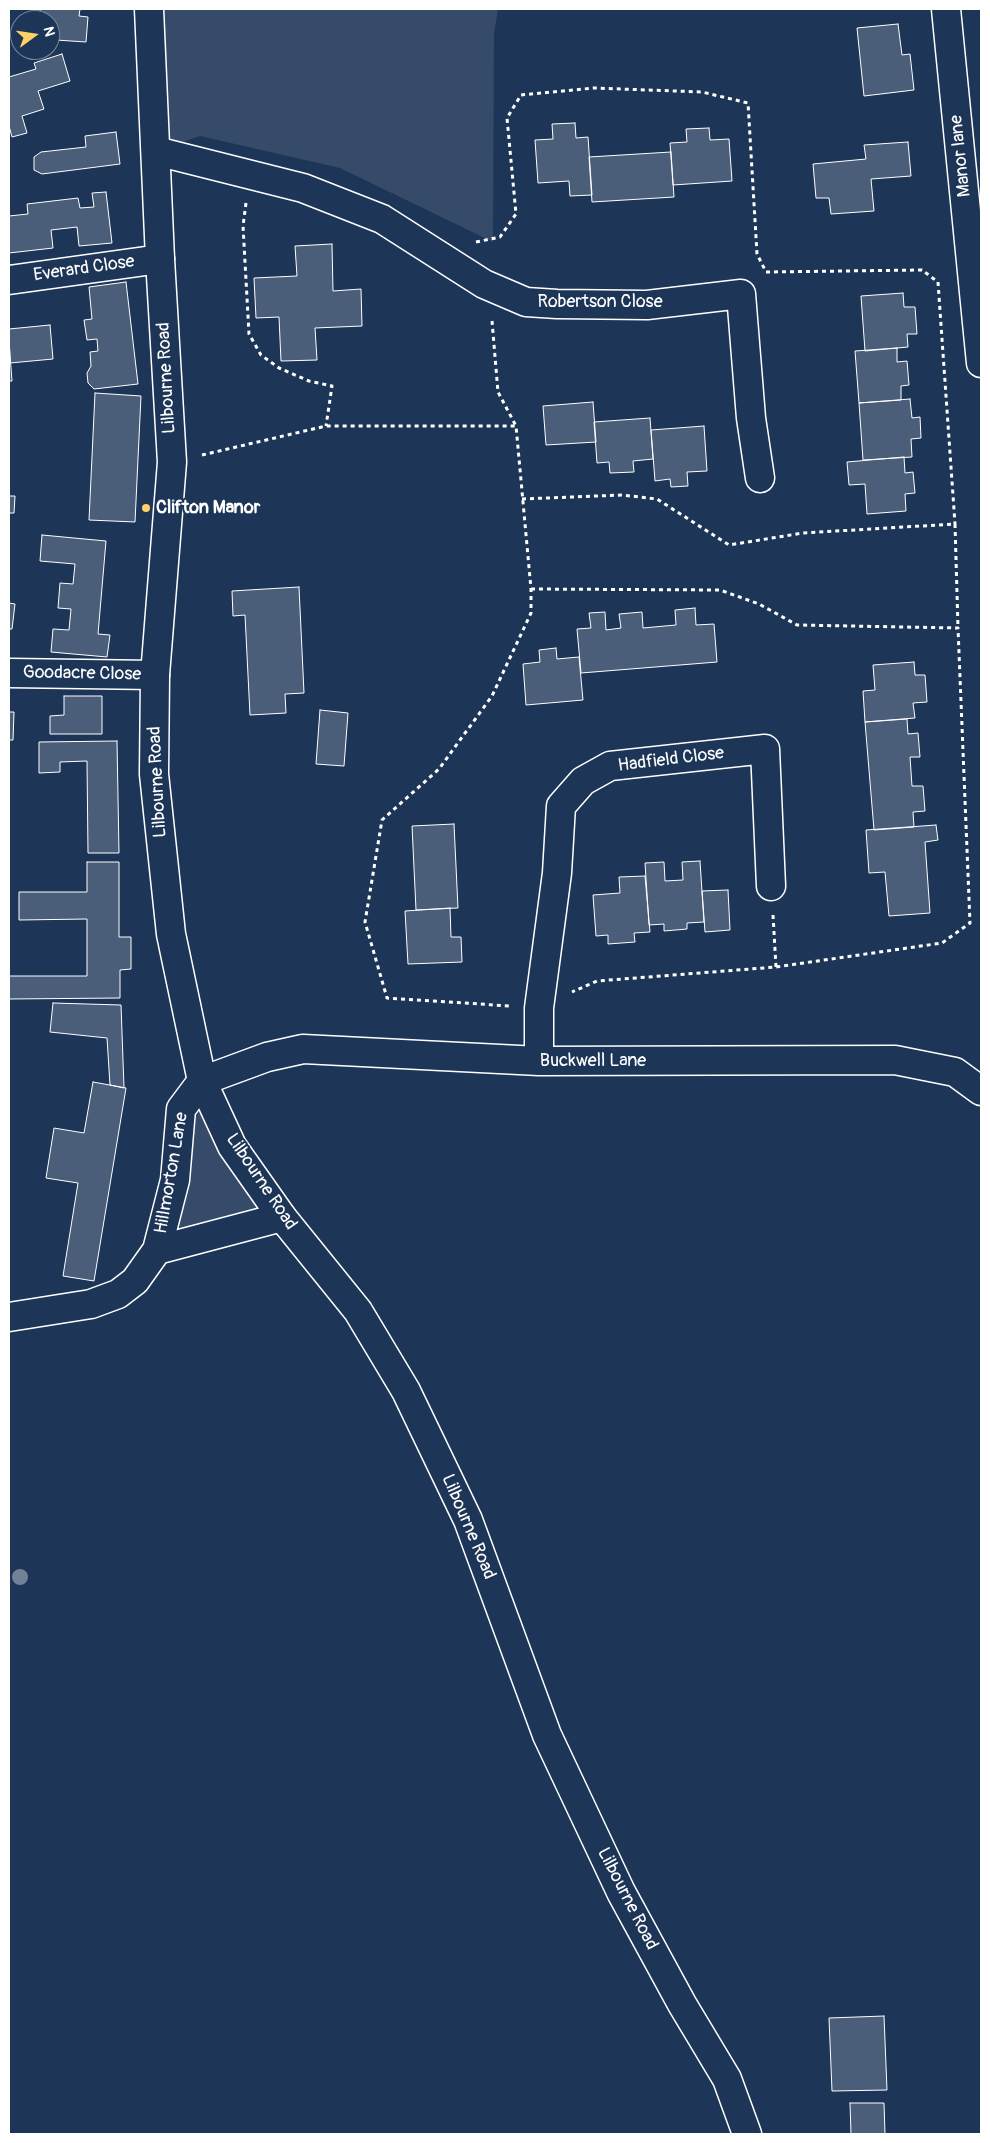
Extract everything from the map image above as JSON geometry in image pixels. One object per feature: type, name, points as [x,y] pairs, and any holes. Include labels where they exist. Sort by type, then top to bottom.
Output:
[{"type":"street","name":"Lilbourne Road","points":[[149,9],[160,259],[172,462],[156,675],[154,774],[171,934],[202,1080],[232,1146],[282,1217],[358,1311],[406,1391],[468,1520],[552,1744],[621,1892],[682,2004],[727,2079],[747,2134]]},
{"type":"street","name":"Manor lane","points":[[946,9],[981,363]]},
{"type":"street","name":"Robertson Close","points":[[156,152],[303,188],[382,219],[495,288],[526,302],[647,305],[741,294],[750,418],[760,478]]},
{"type":"street","name":"Everard Close","points":[[9,280],[160,259]]},
{"type":"street","name":"Goodacre Close","points":[[9,673],[156,675]]},
{"type":"street","name":"Hadfield Close","points":[[539,1062],[538,1008],[557,873],[561,806],[582,781],[610,766],[765,749],[771,886]]},
{"type":"street","name":"Buckwell Lane","points":[[202,1080],[267,1057],[303,1049],[539,1062],[895,1060],[955,1072],[981,1091]]},
{"type":"street","name":"Hillmorton Lane","points":[[9,1317],[91,1304],[118,1294],[135,1281],[158,1250],[175,1180],[181,1109],[202,1080]]},
{"type":"street","points":[[158,1250],[282,1217]]},
{"type":"path","points":[[450,262],[461,244],[500,237],[516,214],[507,118],[521,95],[594,88],[702,92],[748,103],[757,254],[766,272],[922,270],[938,282],[955,524],[970,922],[942,943],[776,967],[597,981],[538,1008],[387,998],[365,922],[382,820],[439,769],[492,696],[531,613],[531,589],[516,426],[498,392],[492,323],[495,288]]},
{"type":"path","points":[[249,176],[243,226],[249,334],[261,354],[279,368],[309,381],[332,386],[326,426]]},
{"type":"path","points":[[172,462],[326,426],[516,426]]},
{"type":"path","points":[[522,499],[622,495],[657,499],[729,545],[803,533],[955,524]]},
{"type":"path","points":[[531,589],[720,590],[759,604],[797,625],[958,628]]},
{"type":"path","points":[[771,886],[776,967]]},
{"type":"shaded area","points":[[172,9],[498,9],[494,34],[493,242],[340,168],[200,136],[156,151],[149,11]]},
{"type":"shaded area","points":[[202,1081],[282,1217],[157,1250]]},
{"type":"building","points":[[80,9],[79,16],[88,17],[86,42],[60,40],[60,10],[40,10]]},
{"type":"building","points":[[898,24],[902,55],[910,54],[914,90],[864,96],[857,28]]},
{"type":"building","points":[[62,54],[70,81],[38,91],[44,109],[22,116],[27,133],[12,137],[9,126],[9,77],[36,69],[34,63],[43,60],[60,60],[60,55]]},
{"type":"building","points":[[575,123],[576,138],[588,137],[592,195],[570,196],[569,181],[538,183],[535,140],[553,139],[552,124]]},
{"type":"building","points":[[709,128],[710,140],[729,139],[732,181],[673,185],[670,143],[687,142],[686,129]]},
{"type":"building","points":[[116,132],[120,164],[42,174],[34,170],[34,157],[41,152],[86,147],[85,136]]},
{"type":"building","points":[[908,142],[911,176],[871,179],[874,211],[831,214],[829,198],[816,198],[813,164],[866,159],[864,145]]},
{"type":"building","points":[[671,152],[674,197],[592,202],[589,157]]},
{"type":"building","points":[[106,192],[112,243],[79,246],[77,227],[51,230],[53,248],[9,253],[9,216],[28,214],[27,204],[78,198],[80,208],[94,207],[92,193]]},
{"type":"building","points":[[332,244],[333,291],[361,289],[362,326],[315,328],[317,360],[281,361],[279,317],[256,318],[254,278],[297,276],[295,246]]},
{"type":"building","points":[[126,282],[138,384],[94,389],[88,383],[87,373],[91,366],[90,352],[98,351],[97,339],[87,340],[84,320],[92,319],[89,287]]},
{"type":"building","points":[[903,293],[904,307],[915,307],[917,334],[907,334],[908,347],[865,351],[861,296]]},
{"type":"building","points":[[50,325],[53,359],[10,363],[9,329]]},
{"type":"building","points":[[9,341],[12,381],[9,381]]},
{"type":"building","points":[[897,348],[897,362],[907,361],[909,385],[901,386],[901,400],[859,403],[855,351]]},
{"type":"building","points":[[95,393],[141,396],[135,522],[89,520]]},
{"type":"building","points":[[910,399],[912,418],[920,417],[921,438],[911,439],[912,457],[863,460],[859,403]]},
{"type":"building","points":[[593,402],[596,442],[546,445],[543,406]]},
{"type":"building","points":[[650,418],[653,459],[633,461],[634,472],[610,473],[609,462],[597,463],[594,422]]},
{"type":"building","points":[[704,426],[707,471],[687,472],[688,486],[671,487],[670,479],[655,481],[651,430]]},
{"type":"building","points":[[904,457],[905,473],[913,472],[915,493],[905,494],[906,511],[867,514],[865,484],[849,485],[847,462]]},
{"type":"building","points":[[9,496],[15,496],[14,513],[9,513]]},
{"type":"building","points":[[42,535],[106,541],[98,634],[110,635],[107,657],[51,652],[53,629],[69,630],[71,609],[58,608],[60,583],[73,584],[75,564],[40,561]]},
{"type":"building","points":[[299,587],[304,693],[285,694],[286,713],[250,715],[245,615],[233,616],[232,591]]},
{"type":"building","points":[[9,603],[15,604],[12,629],[9,629]]},
{"type":"building","points":[[695,608],[696,625],[714,624],[717,662],[581,673],[577,629],[591,628],[589,613],[605,612],[606,630],[621,628],[619,614],[642,612],[643,628],[676,625],[675,610]]},
{"type":"building","points":[[556,648],[557,659],[579,657],[583,700],[526,705],[523,664],[540,662],[539,650]]},
{"type":"building","points":[[914,662],[915,675],[925,675],[927,702],[913,703],[915,718],[865,722],[863,691],[875,690],[873,665]]},
{"type":"building","points":[[64,696],[102,696],[102,734],[50,734],[50,716],[64,715]]},
{"type":"building","points":[[320,710],[348,713],[344,766],[316,764]]},
{"type":"building","points":[[9,712],[14,712],[13,740],[9,740]]},
{"type":"building","points":[[907,719],[908,734],[918,733],[920,757],[910,757],[912,786],[923,786],[925,811],[913,812],[914,827],[874,830],[865,722]]},
{"type":"building","points":[[117,741],[119,853],[88,853],[87,761],[60,762],[60,772],[39,773],[39,742]]},
{"type":"building","points":[[454,824],[458,908],[416,910],[412,826]]},
{"type":"building","points":[[936,825],[938,840],[925,842],[930,913],[889,916],[885,872],[869,873],[866,830]]},
{"type":"building","points":[[700,861],[704,922],[687,923],[687,929],[664,931],[664,924],[649,925],[645,863],[664,862],[665,881],[683,880],[682,862]]},
{"type":"building","points":[[87,862],[119,862],[119,937],[131,937],[131,969],[120,970],[120,998],[9,999],[9,976],[87,976],[87,919],[19,920],[19,892],[87,892]]},
{"type":"building","points":[[645,876],[650,932],[634,933],[635,942],[608,944],[608,935],[596,936],[593,895],[620,893],[619,877]]},
{"type":"building","points":[[728,890],[730,930],[705,932],[702,891]]},
{"type":"building","points":[[450,908],[451,937],[461,937],[462,962],[408,964],[405,911]]},
{"type":"building","points":[[53,1003],[121,1005],[124,1088],[110,1085],[107,1038],[50,1032]]},
{"type":"building","points":[[93,1082],[126,1088],[94,1281],[63,1276],[78,1183],[46,1178],[54,1128],[84,1133]]},
{"type":"building","points":[[884,2016],[887,2090],[832,2091],[829,2018]]},
{"type":"building","points":[[850,2103],[884,2103],[885,2134],[851,2134]]},
{"type":"place","name":"Clifton Manor","points":[[146,508]]}]
